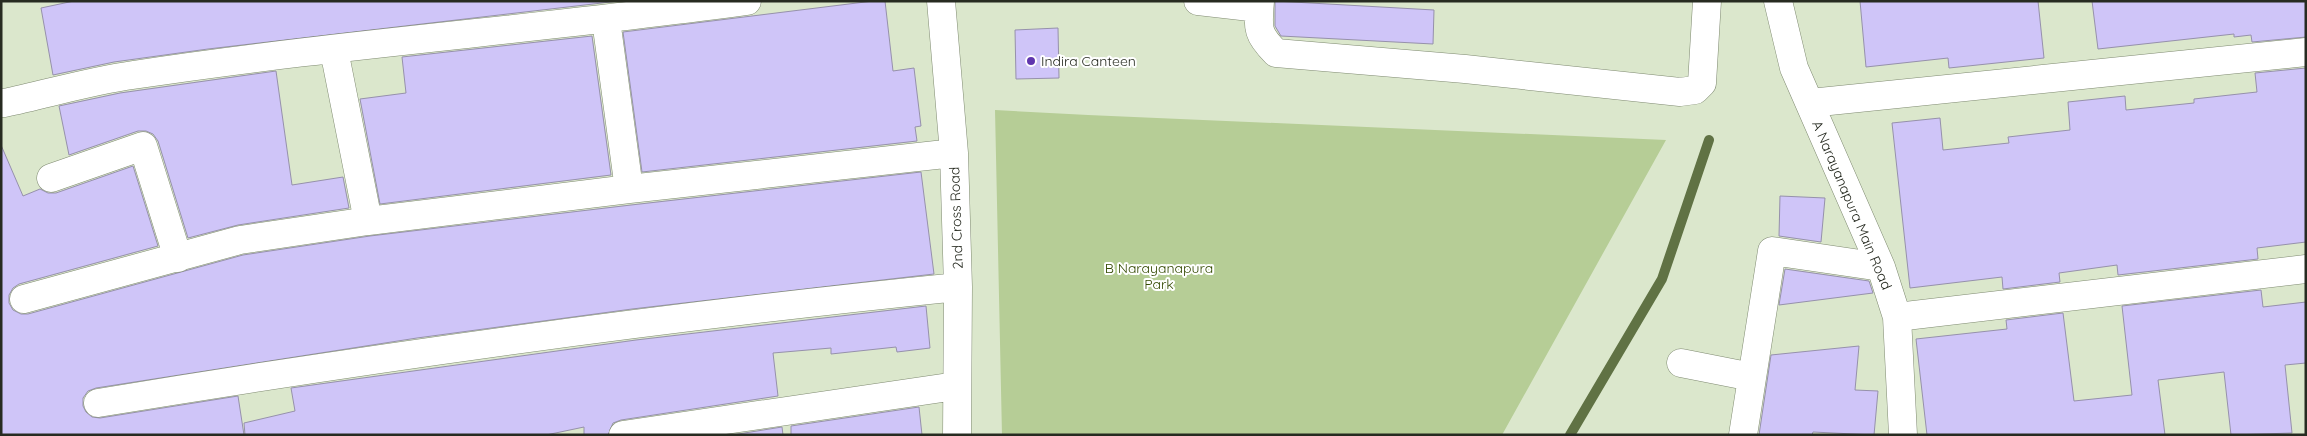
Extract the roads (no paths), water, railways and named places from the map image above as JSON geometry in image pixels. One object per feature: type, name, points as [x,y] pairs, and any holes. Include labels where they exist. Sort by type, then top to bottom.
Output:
[{"type":"street","points":[[4,103],[131,75],[606,20],[747,1]]},
{"type":"street","name":"2nd Cross Road","points":[[941,1],[954,153],[958,287],[957,435]]},
{"type":"street","points":[[1198,1],[1260,5],[1258,20],[1262,38],[1276,53],[1465,69],[1680,92],[1695,90],[1702,83],[1707,1]]},
{"type":"street","name":"A Narayanapura Main Road","points":[[1778,1],[1794,68],[1881,267],[1897,316],[1903,435]]},
{"type":"street","points":[[606,20],[629,189]]},
{"type":"street","points":[[334,50],[368,221]]},
{"type":"street","points":[[1810,103],[2306,52]]},
{"type":"street","points":[[51,178],[142,146],[178,258]]},
{"type":"street","points":[[24,299],[240,240],[368,221],[629,189],[954,153]]},
{"type":"street","points":[[1743,435],[1772,251],[1881,267]]},
{"type":"street","points":[[1897,316],[2306,269]]},
{"type":"street","points":[[98,403],[318,367],[770,306],[958,287]]},
{"type":"street","points":[[1681,363],[1752,377]]},
{"type":"street","points":[[623,435],[956,386]]},
{"type":"waterway","points":[[1570,435],[1662,279],[1709,140]]},
{"type":"place","name":"Indira Canteen","points":[[1031,61]]},
{"type":"park label","name":"B Narayanapura Park","points":[[1159,276]]}]
